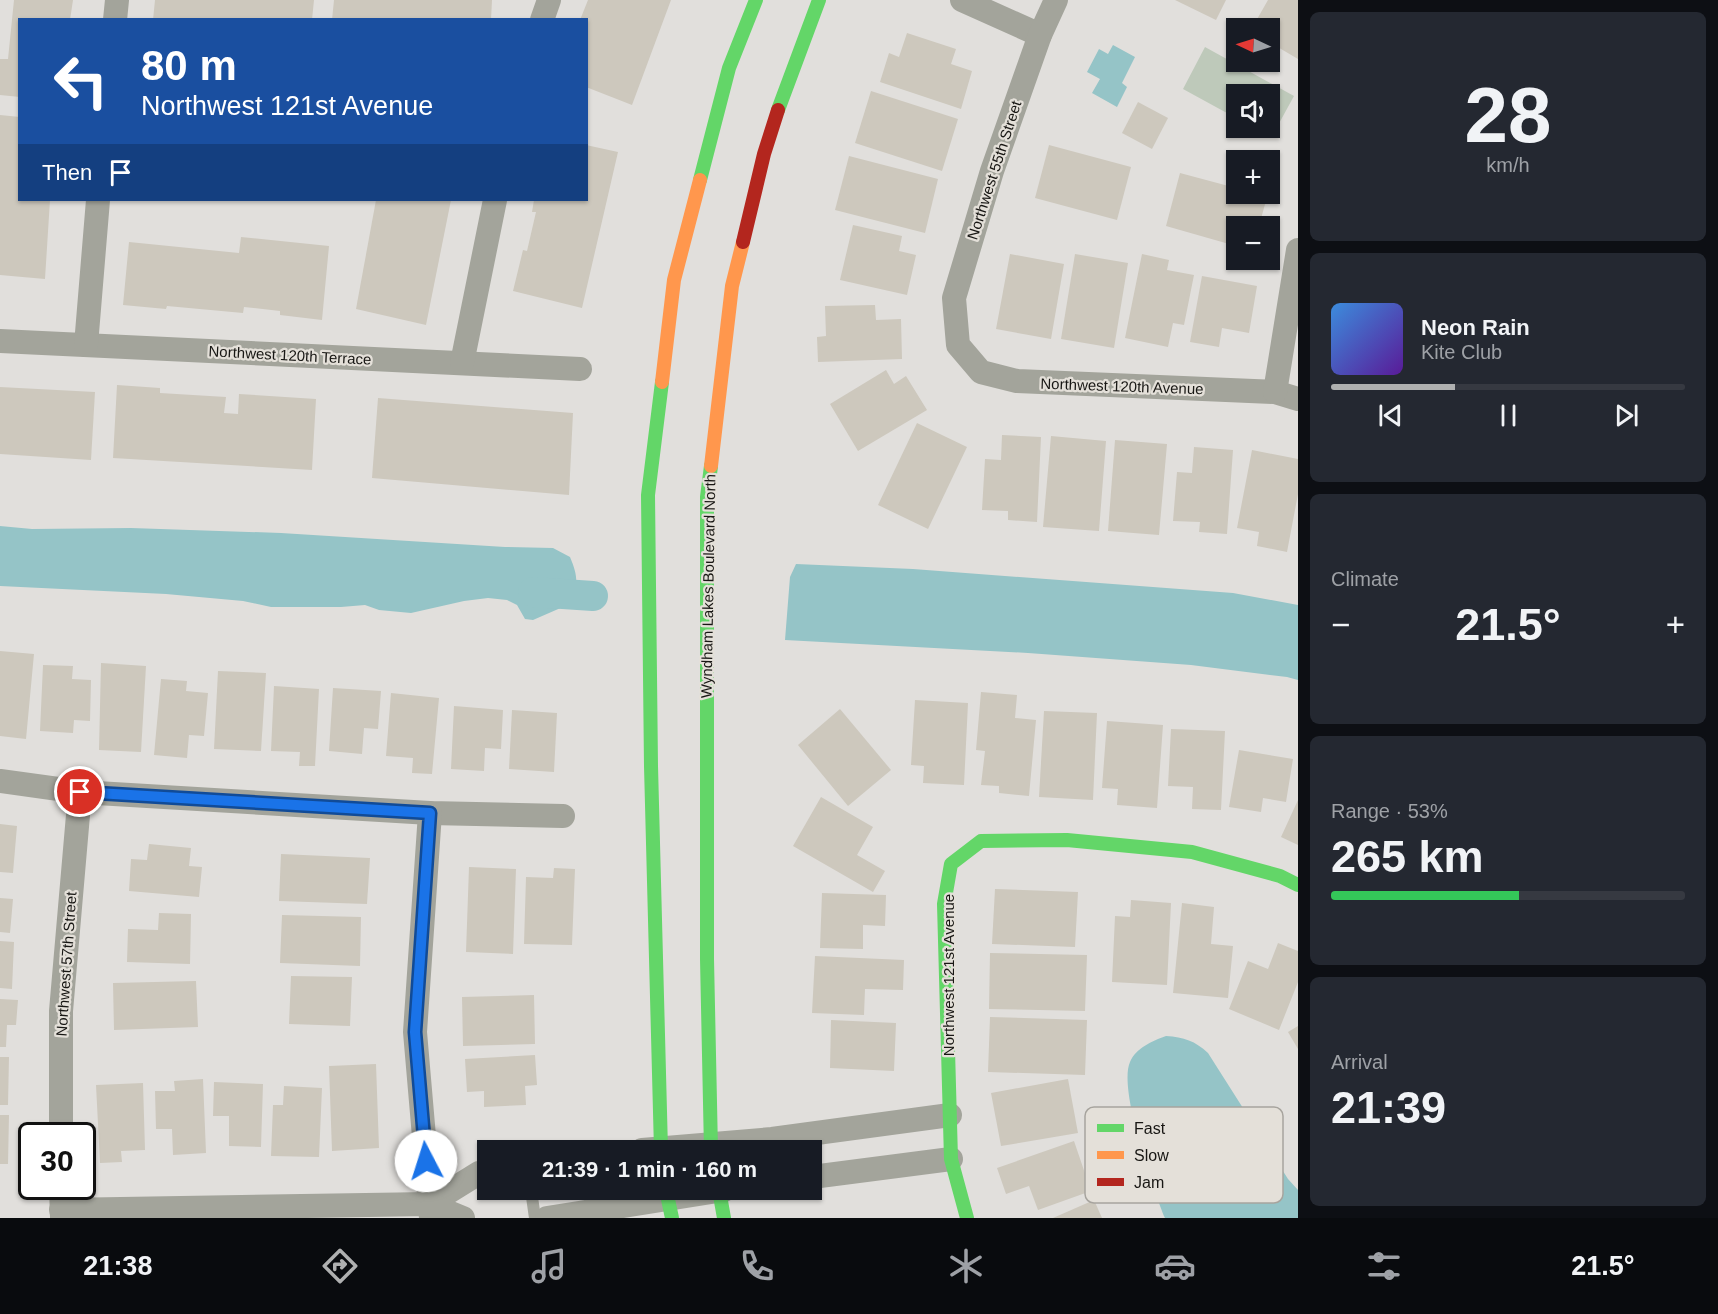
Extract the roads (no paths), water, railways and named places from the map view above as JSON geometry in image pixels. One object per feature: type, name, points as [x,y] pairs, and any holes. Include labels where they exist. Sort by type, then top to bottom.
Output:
[{"type":"street","points":[[115,18],[117,0]]},
{"type":"street","points":[[543,18],[549,0]]},
{"type":"street","points":[[654,1140],[648,495],[674,280],[729,68],[756,0]]},
{"type":"street","name":"Wyndham Lakes Boulevard North","points":[[711,1140],[706,959],[707,497],[732,286],[764,154],[784,90],[819,0]]},
{"type":"street","name":"Northwest 55th Street","points":[[958,345],[954,298],[992,171],[1040,35],[1056,0]]},
{"type":"street","points":[[970,2],[1040,35]]},
{"type":"street","points":[[86,345],[98,201]]},
{"type":"street","points":[[462,363],[495,201]]},
{"type":"street","points":[[1275,392],[1298,250]]},
{"type":"street","name":"Northwest 120th Terrace","points":[[0,341],[580,369]]},
{"type":"street","name":"Northwest 120th Avenue","points":[[958,345],[981,372],[1017,381],[1275,392],[1298,399]]},
{"type":"street","points":[[0,781],[80,792],[430,813],[563,816]]},
{"type":"street","name":"Northwest 57th Street","points":[[61,1122],[61,1011],[80,792]]},
{"type":"street","points":[[430,813],[415,1032],[430,1211]]},
{"type":"street","name":"Northwest 121st Avenue","points":[[966,1218],[951,1158],[944,904],[951,864],[981,841],[1067,840],[1192,852],[1280,876],[1298,885]]},
{"type":"street","points":[[764,1140],[950,1115]]},
{"type":"street","points":[[822,1176],[951,1158]]},
{"type":"street","points":[[430,1211],[477,1175]]},
{"type":"street","points":[[721,1200],[724,1218]]},
{"type":"street","points":[[547,1218],[669,1202]]},
{"type":"street","points":[[61,1205],[430,1211],[463,1218]]},
{"type":"lane","points":[[532,1200],[535,1218]]},
{"type":"water","points":[[1113,45],[1135,57],[1122,83],[1127,87],[1117,107],[1092,93],[1100,79],[1087,72],[1099,49],[1108,54]]},
{"type":"water","points":[[0,526],[32,529],[131,528],[281,533],[553,548],[570,557],[575,569],[576,585],[572,603],[533,620],[525,619],[517,605],[507,600],[488,598],[411,613],[379,610],[365,605],[271,607],[243,601],[166,594],[0,586]]},
{"type":"water","points":[[796,564],[913,569],[1233,593],[1298,605],[1298,680],[1191,665],[1028,653],[785,640],[790,577]]},
{"type":"water","points":[[1166,1036],[1189,1040],[1198,1045],[1208,1053],[1242,1107],[1131,1107],[1128,1075],[1130,1062],[1140,1049]]},
{"type":"water","points":[[1283,1171],[1298,1190],[1298,1218],[1165,1218],[1160,1203],[1283,1203]]},
{"type":"waterway","points":[[533,592],[593,596]]}]
